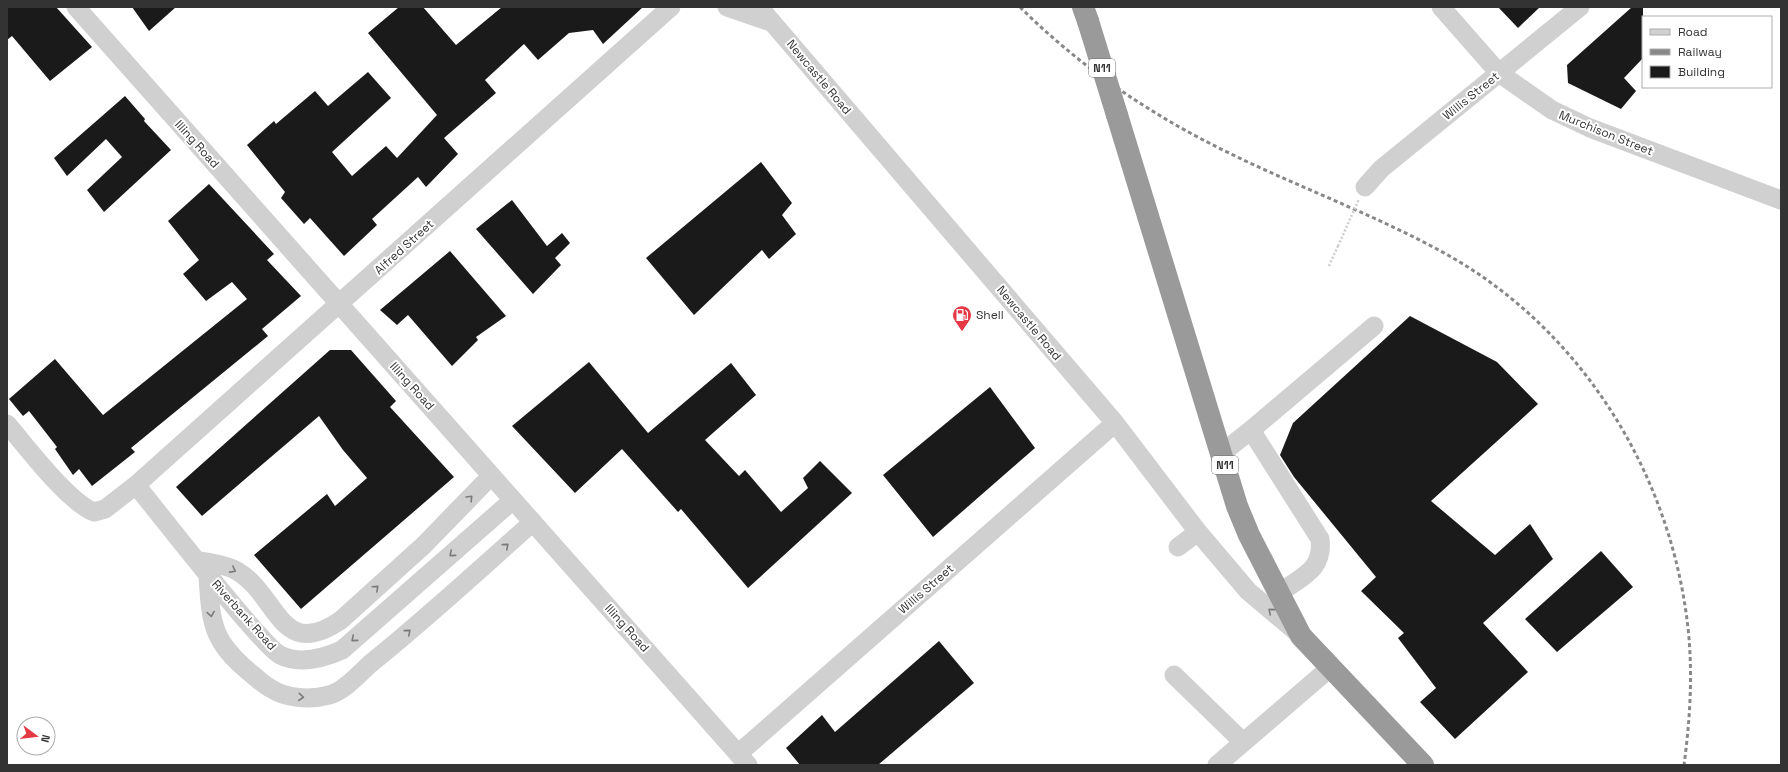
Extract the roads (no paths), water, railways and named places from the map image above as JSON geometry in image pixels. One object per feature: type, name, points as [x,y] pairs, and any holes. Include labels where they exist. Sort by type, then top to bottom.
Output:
[{"type":"highway","name":"N11","points":[[1085,14],[1222,453],[1237,506],[1249,535],[1301,636],[1423,765]]},
{"type":"street","name":"Illing Road","points":[[76,7],[743,759]]},
{"type":"street","name":"Alfred Street","points":[[136,485],[340,305],[672,7]]},
{"type":"street","points":[[727,7],[772,15]]},
{"type":"street","name":"Newcastle Road","points":[[759,7],[772,15],[1115,423],[1198,532],[1248,591],[1301,636]]},
{"type":"street","name":"Murchison Street","points":[[1441,7],[1499,73],[1552,110],[1590,128],[1781,200]]},
{"type":"street","name":"Willis Street","points":[[1362,193],[1381,169],[1580,7]]},
{"type":"street","points":[[1222,453],[1374,326]]},
{"type":"street","name":"Willis Street","points":[[743,759],[1115,423]]},
{"type":"street","points":[[7,424],[40,463],[80,505],[88,510],[94,512],[105,509],[136,485]]},
{"type":"street","points":[[1251,430],[1320,539],[1322,551],[1318,562],[1312,569],[1279,593]]},
{"type":"street","points":[[196,560],[226,566],[237,571],[256,588],[291,629],[302,634],[315,634],[328,629],[341,620],[424,546],[492,476]]},
{"type":"street","name":"Riverbank Road","points":[[136,485],[208,576],[257,632],[280,655],[301,660],[320,659],[342,650],[513,500]]},
{"type":"street","points":[[208,576],[210,614],[215,632],[221,643],[244,668],[271,689],[292,696],[313,698],[331,694],[346,684],[387,651],[532,522]]},
{"type":"street","points":[[1178,547],[1198,532]]},
{"type":"street","points":[[1217,765],[1331,667]]},
{"type":"street","points":[[1174,675],[1243,742]]},
{"type":"railway","points":[[1020,7],[1088,67],[1138,102],[1164,118],[1245,161],[1390,225],[1446,254],[1495,286],[1539,323],[1578,365],[1612,412],[1640,462],[1662,515],[1678,571],[1690,645],[1691,680],[1684,765]]},
{"type":"place","name":"Shell","points":[[962,332]]}]
